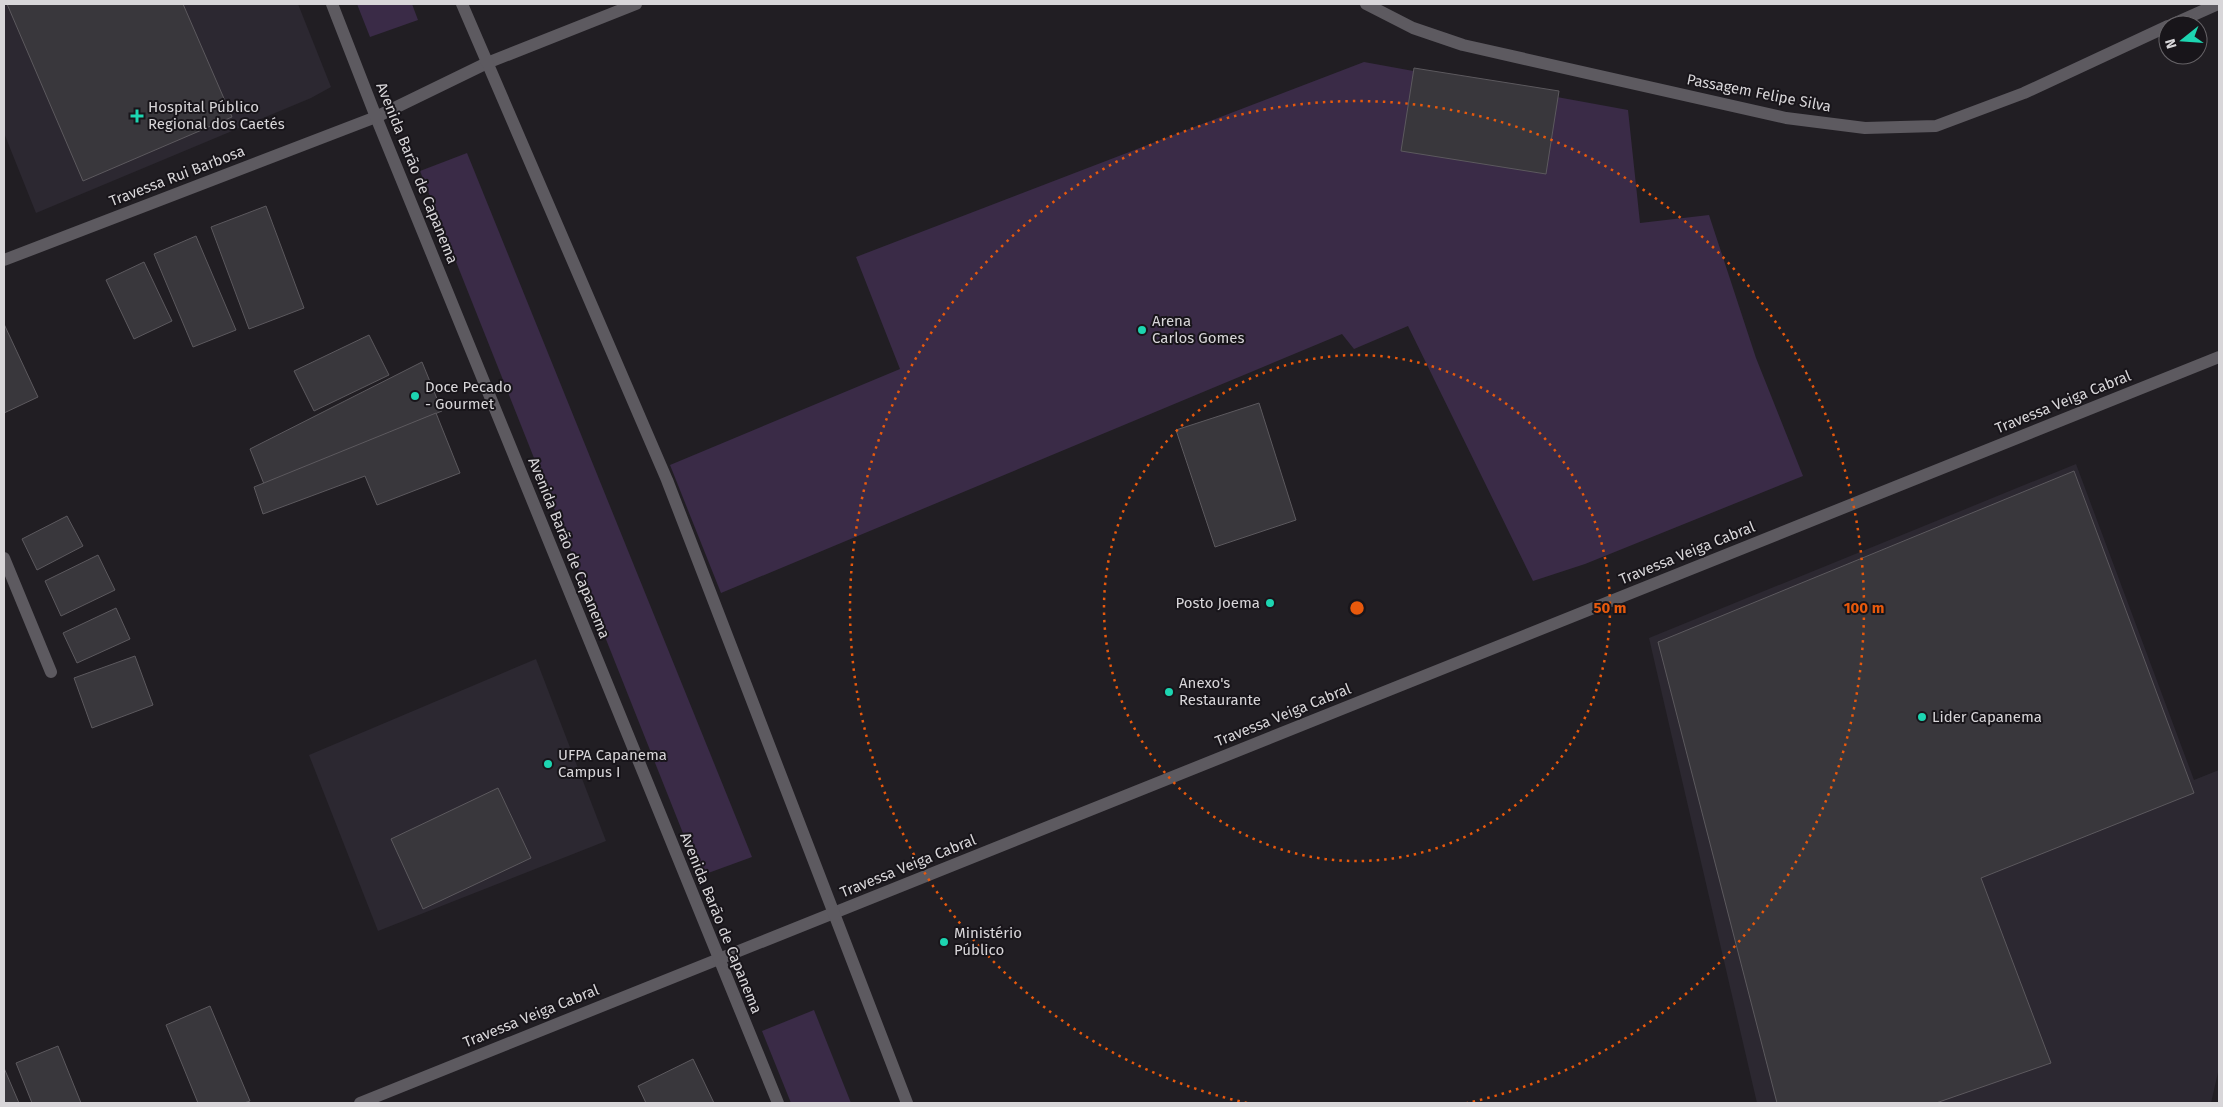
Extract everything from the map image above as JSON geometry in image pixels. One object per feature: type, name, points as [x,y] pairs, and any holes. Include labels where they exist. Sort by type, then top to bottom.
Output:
[{"type":"street","name":"Avenida Barão de Capanema","points":[[332,4],[376,117],[778,1103]]},
{"type":"street","points":[[462,4],[667,480],[907,1103]]},
{"type":"street","name":"Travessa Rui Barbosa","points":[[4,260],[376,117],[488,63],[636,4]]},
{"type":"street","name":"Passagem Felipe Silva","points":[[1366,4],[1413,28],[1464,45],[1786,118],[1865,128],[1936,126],[2024,93],[2158,32]]},
{"type":"street","name":"Passagem Felipe Silva","points":[[2194,15],[2218,4]]},
{"type":"street","name":"Travessa Veiga Cabral","points":[[360,1103],[2219,357]]},
{"type":"street","points":[[4,558],[51,672]]},
{"type":"shaded area","name":"Hospital Público Regional dos Caetés","points":[[4,4],[298,4],[331,87],[311,98],[36,213],[4,133]]},
{"type":"shaded area","points":[[357,4],[412,4],[418,20],[370,37]]},
{"type":"shaded area","name":"Arena Carlos Gomes","points":[[1364,62],[1628,110],[1640,223],[1709,215],[1756,358],[1803,476],[1585,564],[1533,581],[1408,326],[1354,349],[1342,334],[721,593],[670,465],[900,369],[856,257]]},
{"type":"shaded area","points":[[467,153],[752,857],[700,876],[420,171]]},
{"type":"shaded area","name":"Lider Capanema","points":[[2076,464],[2194,780],[2219,770],[2219,1068],[2211,1103],[1757,1103],[1649,638]]},
{"type":"shaded area","points":[[536,659],[606,841],[378,931],[309,755]]},
{"type":"shaded area","points":[[814,1010],[851,1103],[791,1103],[762,1031]]},
{"type":"building","points":[[7,4],[183,4],[232,117],[83,181]]},
{"type":"building","points":[[1414,68],[1559,91],[1546,174],[1401,151]]},
{"type":"building","points":[[266,206],[304,308],[249,329],[211,227]]},
{"type":"building","points":[[196,236],[236,330],[193,347],[154,254]]},
{"type":"building","points":[[144,262],[172,321],[134,339],[106,280]]},
{"type":"building","points":[[4,324],[38,397],[4,413]]},
{"type":"building","points":[[369,335],[389,375],[314,411],[294,371]]},
{"type":"building","points":[[422,362],[442,411],[264,484],[250,449]]},
{"type":"building","points":[[1259,403],[1296,520],[1215,547],[1176,430]]},
{"type":"building","points":[[436,413],[460,473],[377,505],[365,476],[263,514],[254,487]]},
{"type":"building","name":"Lider Capanema","points":[[2074,471],[2194,793],[1981,878],[2051,1063],[1936,1103],[1777,1103],[1658,642]]},
{"type":"building","points":[[67,516],[83,546],[37,570],[22,539]]},
{"type":"building","points":[[98,555],[115,590],[61,616],[45,581]]},
{"type":"building","points":[[116,608],[130,639],[77,663],[63,633]]},
{"type":"building","points":[[135,656],[153,705],[92,728],[74,678]]},
{"type":"building","points":[[498,788],[531,858],[423,909],[391,839]]},
{"type":"building","points":[[210,1006],[250,1101],[244,1103],[198,1103],[166,1025]]},
{"type":"building","points":[[58,1046],[81,1103],[32,1103],[16,1063]]},
{"type":"building","points":[[693,1059],[714,1103],[646,1103],[638,1086]]},
{"type":"building","points":[[4,1068],[19,1103],[4,1103]]},
{"type":"place","name":"Hospital Público Regional dos Caetés","points":[[137,116]]},
{"type":"place","name":"Arena Carlos Gomes","points":[[1142,330]]},
{"type":"place","name":"Doce Pecado - Gourmet","points":[[415,396]]},
{"type":"place","name":"Posto Joema","points":[[1270,603]]},
{"type":"place","name":"Anexo's Restaurante","points":[[1169,692]]},
{"type":"place","name":"Lider Capanema","points":[[1922,717]]},
{"type":"place","name":"UFPA Capanema Campus I","points":[[548,764]]},
{"type":"place","name":"Ministério Público","points":[[944,942]]}]
